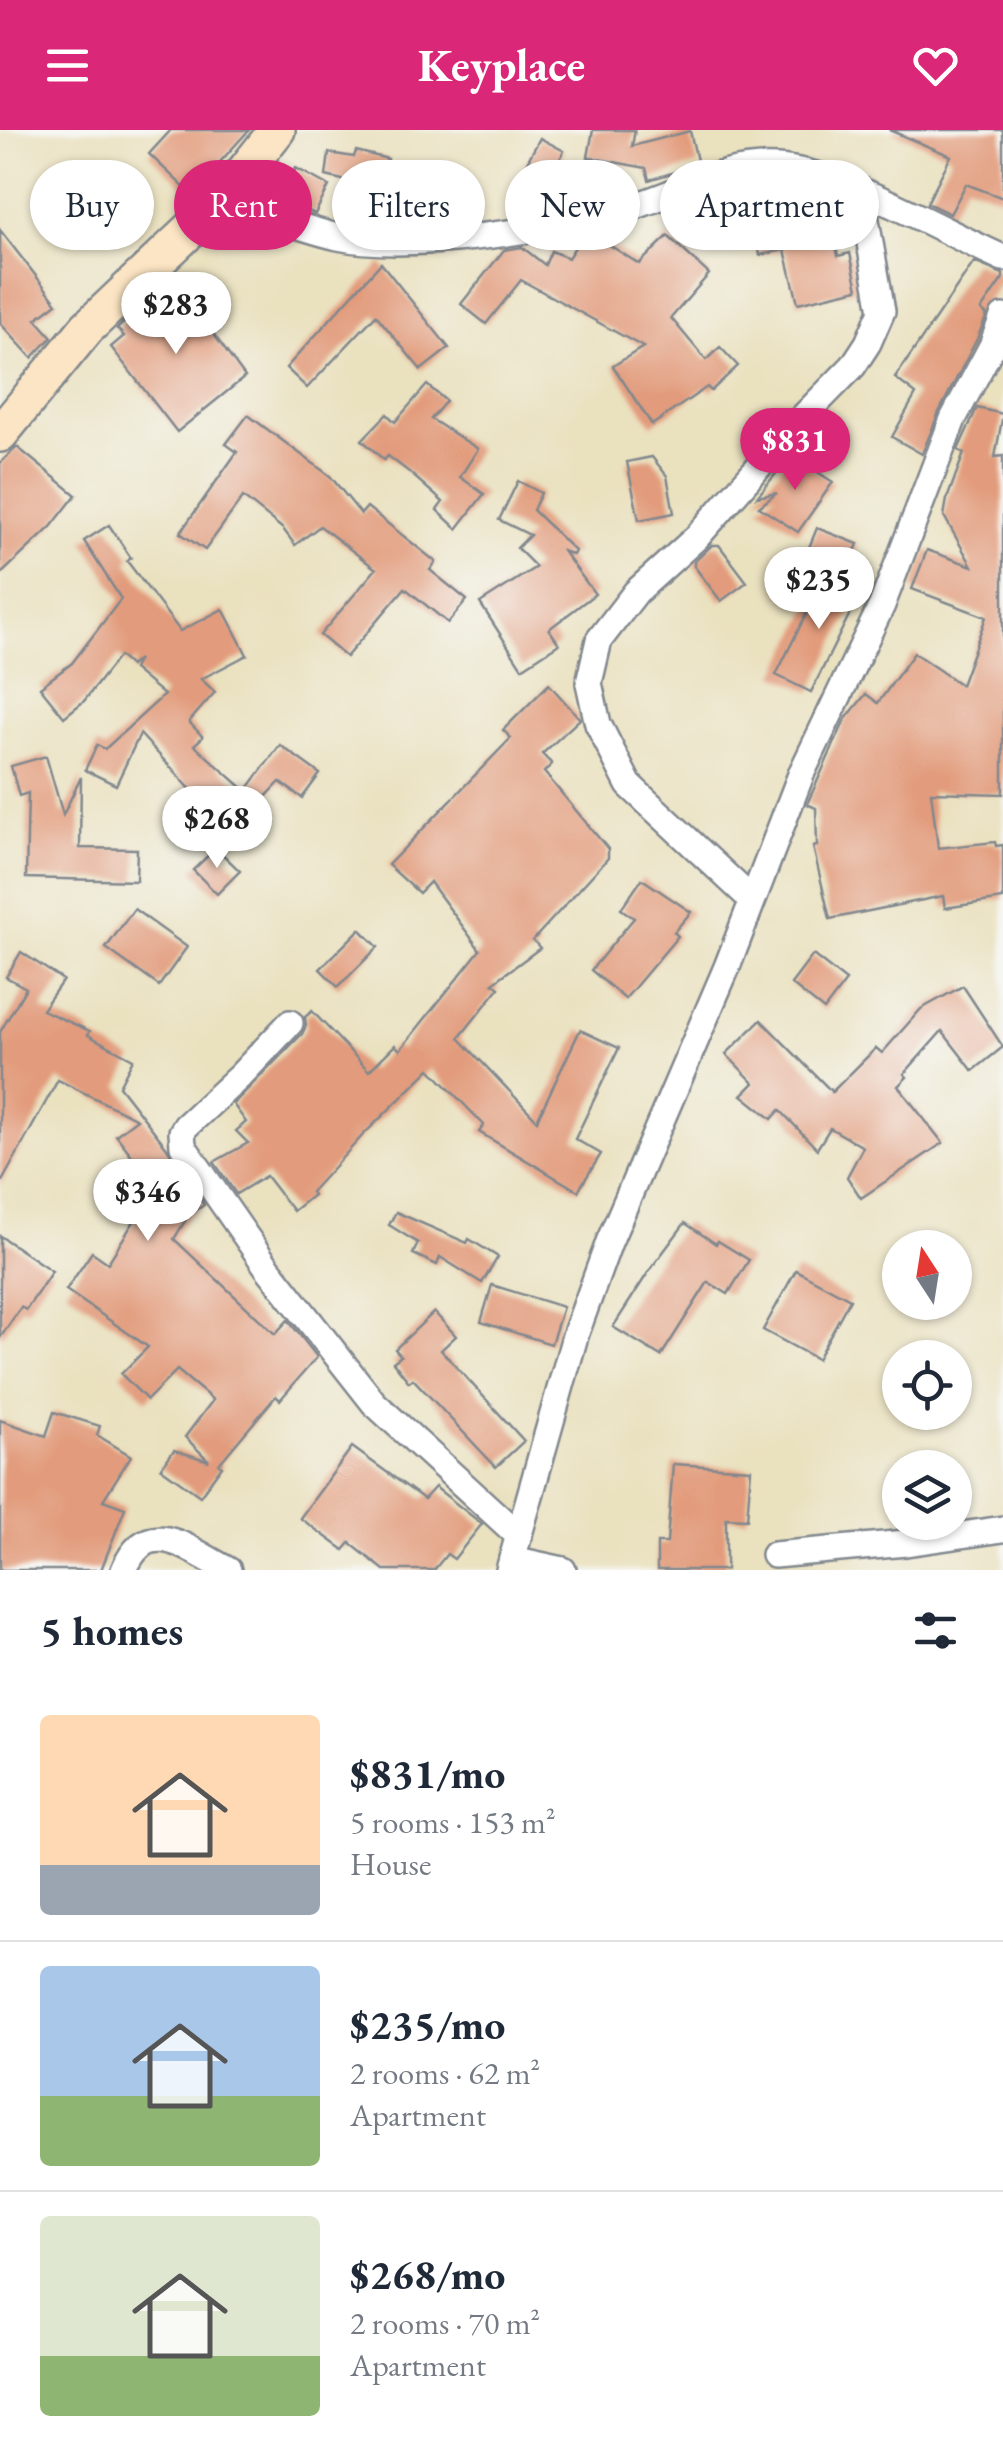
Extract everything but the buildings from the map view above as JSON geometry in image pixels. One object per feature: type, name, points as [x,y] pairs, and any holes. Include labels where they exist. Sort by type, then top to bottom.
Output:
[{"type":"street","points":[[253,160],[277,130]]},
{"type":"street","points":[[312,228],[339,237],[384,240],[492,233],[555,224],[631,207],[660,196]]},
{"type":"street","points":[[879,201],[1003,258]]},
{"type":"street","points":[[0,434],[87,328],[174,246]]},
{"type":"street","points":[[751,899],[628,784],[598,724],[589,683],[599,640],[636,592],[696,538],[853,366],[868,343],[882,311],[871,250]]},
{"type":"street","points":[[514,1555],[575,1336],[598,1274],[727,967],[802,772],[882,605],[952,419],[1002,321]]},
{"type":"street","points":[[290,1023],[191,1120],[182,1132],[183,1146],[267,1267],[374,1403],[514,1555],[563,1570]]},
{"type":"street","points":[[774,1555],[1003,1529]]},
{"type":"street","points":[[124,1570],[133,1550],[146,1540],[164,1538],[228,1570]]}]
